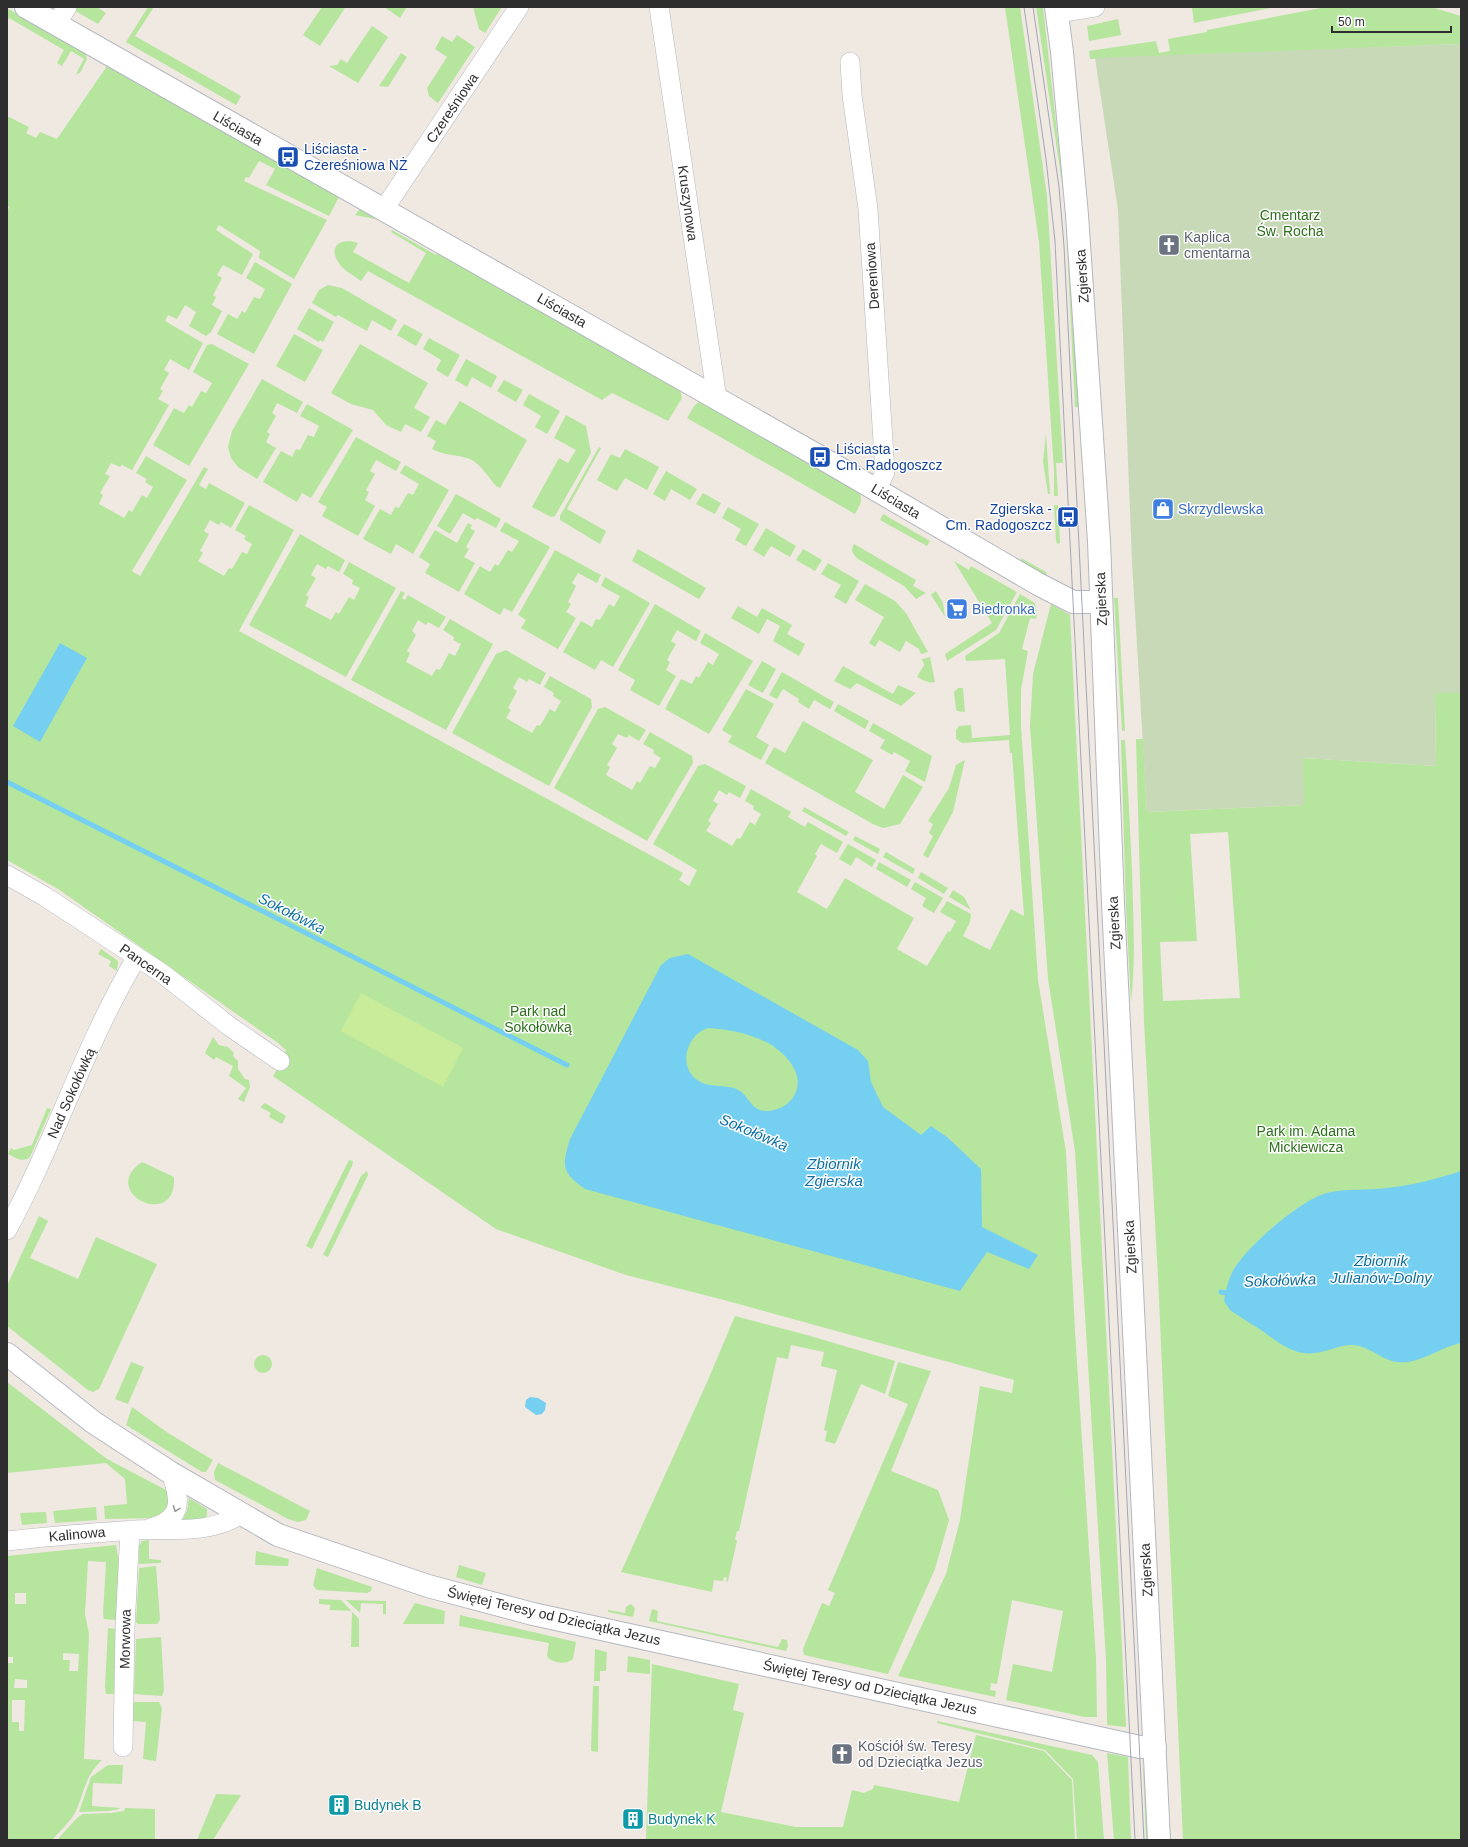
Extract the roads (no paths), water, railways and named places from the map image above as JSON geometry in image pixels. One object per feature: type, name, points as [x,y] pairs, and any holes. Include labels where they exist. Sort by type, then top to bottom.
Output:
[{"type":"street","name":"Liściasta","points":[[26,7],[62,16],[328,179],[384,209],[877,489],[969,545],[1068,600],[1077,603],[1101,602]]},
{"type":"street","name":"Czereśniowa","points":[[384,209],[519,7]]},
{"type":"street","name":"Kruszynowa","points":[[659,7],[717,398]]},
{"type":"street","points":[[1056,10],[1095,7]]},
{"type":"street","name":"Zgierska","points":[[1056,10],[1062,52],[1080,249],[1098,534],[1113,903],[1159,1840]]},
{"type":"street","name":"Dereniowa","points":[[850,62],[852,95],[868,209],[885,472],[877,489]]},
{"type":"street","name":"Pancerna","points":[[7,875],[44,896],[163,974],[229,1026],[280,1061]]},
{"type":"street","name":"Nad Sokołówką","points":[[7,1230],[34,1179],[92,1045],[124,979],[137,957]]},
{"type":"street","name":"Świętej Teresy od Dzieciątka Jezus","points":[[7,1354],[93,1422],[171,1473],[241,1514],[287,1538],[428,1586],[506,1608],[1142,1748],[1155,1747]]},
{"type":"street","name":"Kalinowa","points":[[139,1530],[158,1526],[170,1519],[177,1510],[178,1495],[171,1473]]},
{"type":"street","name":"Kalinowa","points":[[7,1541],[139,1530],[211,1527],[230,1521],[241,1514]]},
{"type":"street","name":"Morwowa","points":[[123,1747],[125,1624],[139,1530]]},
{"type":"water","points":[[60,643],[87,658],[40,742],[13,726]]},
{"type":"water","name":"Zbiornik Zgierska","points":[[688,954],[858,1050],[868,1061],[871,1082],[883,1107],[921,1135],[931,1126],[947,1137],[981,1169],[982,1227],[1038,1255],[1029,1269],[987,1252],[960,1291],[585,1189],[571,1178],[565,1162],[570,1139],[661,965],[670,958]],"holes":[[[708,1028],[756,1037],[778,1049],[792,1064],[798,1080],[792,1099],[787,1104],[775,1110],[763,1111],[755,1107],[740,1091],[730,1087],[709,1085],[699,1081],[692,1075],[686,1060],[690,1044],[694,1037],[700,1032]]]},
{"type":"water","name":"Zbiornik Julianów-Dolny","points":[[1461,1171],[1461,1343],[1413,1361],[1405,1362],[1391,1361],[1357,1345],[1342,1346],[1315,1353],[1300,1352],[1286,1347],[1234,1313],[1224,1301],[1232,1273],[1241,1259],[1262,1237],[1289,1214],[1316,1197],[1334,1191],[1379,1189],[1406,1185]]},
{"type":"water","points":[[530,1397],[538,1398],[546,1403],[545,1410],[542,1414],[536,1415],[525,1407],[526,1400]]},
{"type":"waterway","name":"Sokołówka","points":[[7,782],[567,1065]]},
{"type":"waterway","name":"Sokołówka","points":[[1221,1292],[1232,1294]]},
{"type":"tram line","points":[[1024,7],[1046,159],[1055,241],[1135,1840]]},
{"type":"tram line","points":[[1033,7],[1059,187],[1064,246],[1144,1840]]},
{"type":"place","name":"Liściasta - Czereśniowa NŻ","points":[[288,157]]},
{"type":"place","name":"Kaplica cmentarna","points":[[1169,245]]},
{"type":"place","name":"Liściasta - Cm. Radogoszcz","points":[[820,457]]},
{"type":"place","name":"Skrzydlewska","points":[[1163,509]]},
{"type":"place","name":"Zgierska - Cm. Radogoszcz","points":[[1068,517]]},
{"type":"place","name":"Biedronka","points":[[957,609]]},
{"type":"place","name":"Kościół św. Teresy od Dzieciątka Jezus","points":[[842,1754]]},
{"type":"place","name":"Budynek B","points":[[339,1805]]},
{"type":"place","name":"Budynek K","points":[[633,1819]]},
{"type":"park label","name":"Cmentarz Św. Rocha","points":[[1290,224]]},
{"type":"park label","name":"Park nad Sokołówką","points":[[538,1020]]},
{"type":"park label","name":"Park im. Adama Mickiewicza","points":[[1306,1140]]}]
